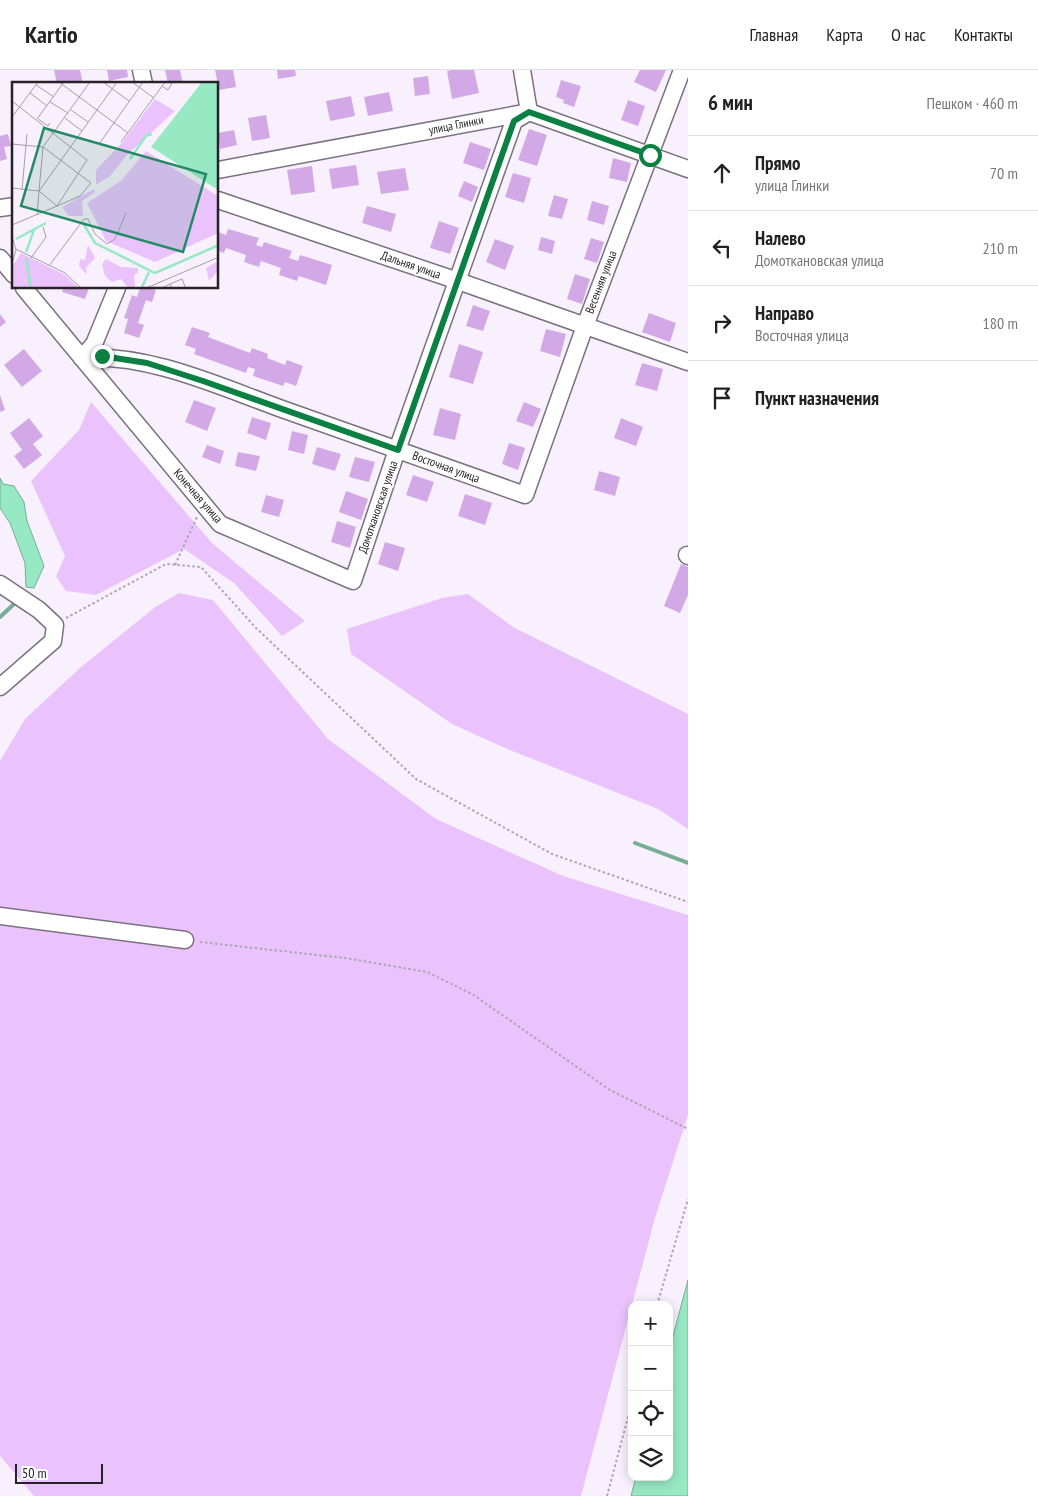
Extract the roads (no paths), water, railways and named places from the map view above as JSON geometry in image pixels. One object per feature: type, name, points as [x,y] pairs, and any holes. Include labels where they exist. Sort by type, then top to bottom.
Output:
[{"type":"street","points":[[522,70],[529,112],[688,169]]},
{"type":"street","name":"Весенняя улица","points":[[525,495],[585,326],[682,70]]},
{"type":"street","name":"улица Глинки","points":[[219,170],[529,112]]},
{"type":"street","name":"Домоткановская улица","points":[[353,581],[514,121],[529,112]]},
{"type":"street","name":"Дальняя улица","points":[[219,200],[458,280],[688,362]]},
{"type":"street","points":[[0,258],[12,273]]},
{"type":"street","points":[[25,289],[82,358],[94,344],[117,289]]},
{"type":"street","name":"Восточная улица","points":[[82,358],[102,356],[147,363],[525,495]]},
{"type":"street","name":"Конечная улица","points":[[82,358],[220,524],[353,581]]},
{"type":"street","points":[[0,687],[54,641],[55,625],[39,610],[2,586]]},
{"type":"street","points":[[0,916],[185,940]]},
{"type":"waterway","points":[[0,617],[14,604]]},
{"type":"waterway","points":[[635,843],[688,863]]}]
